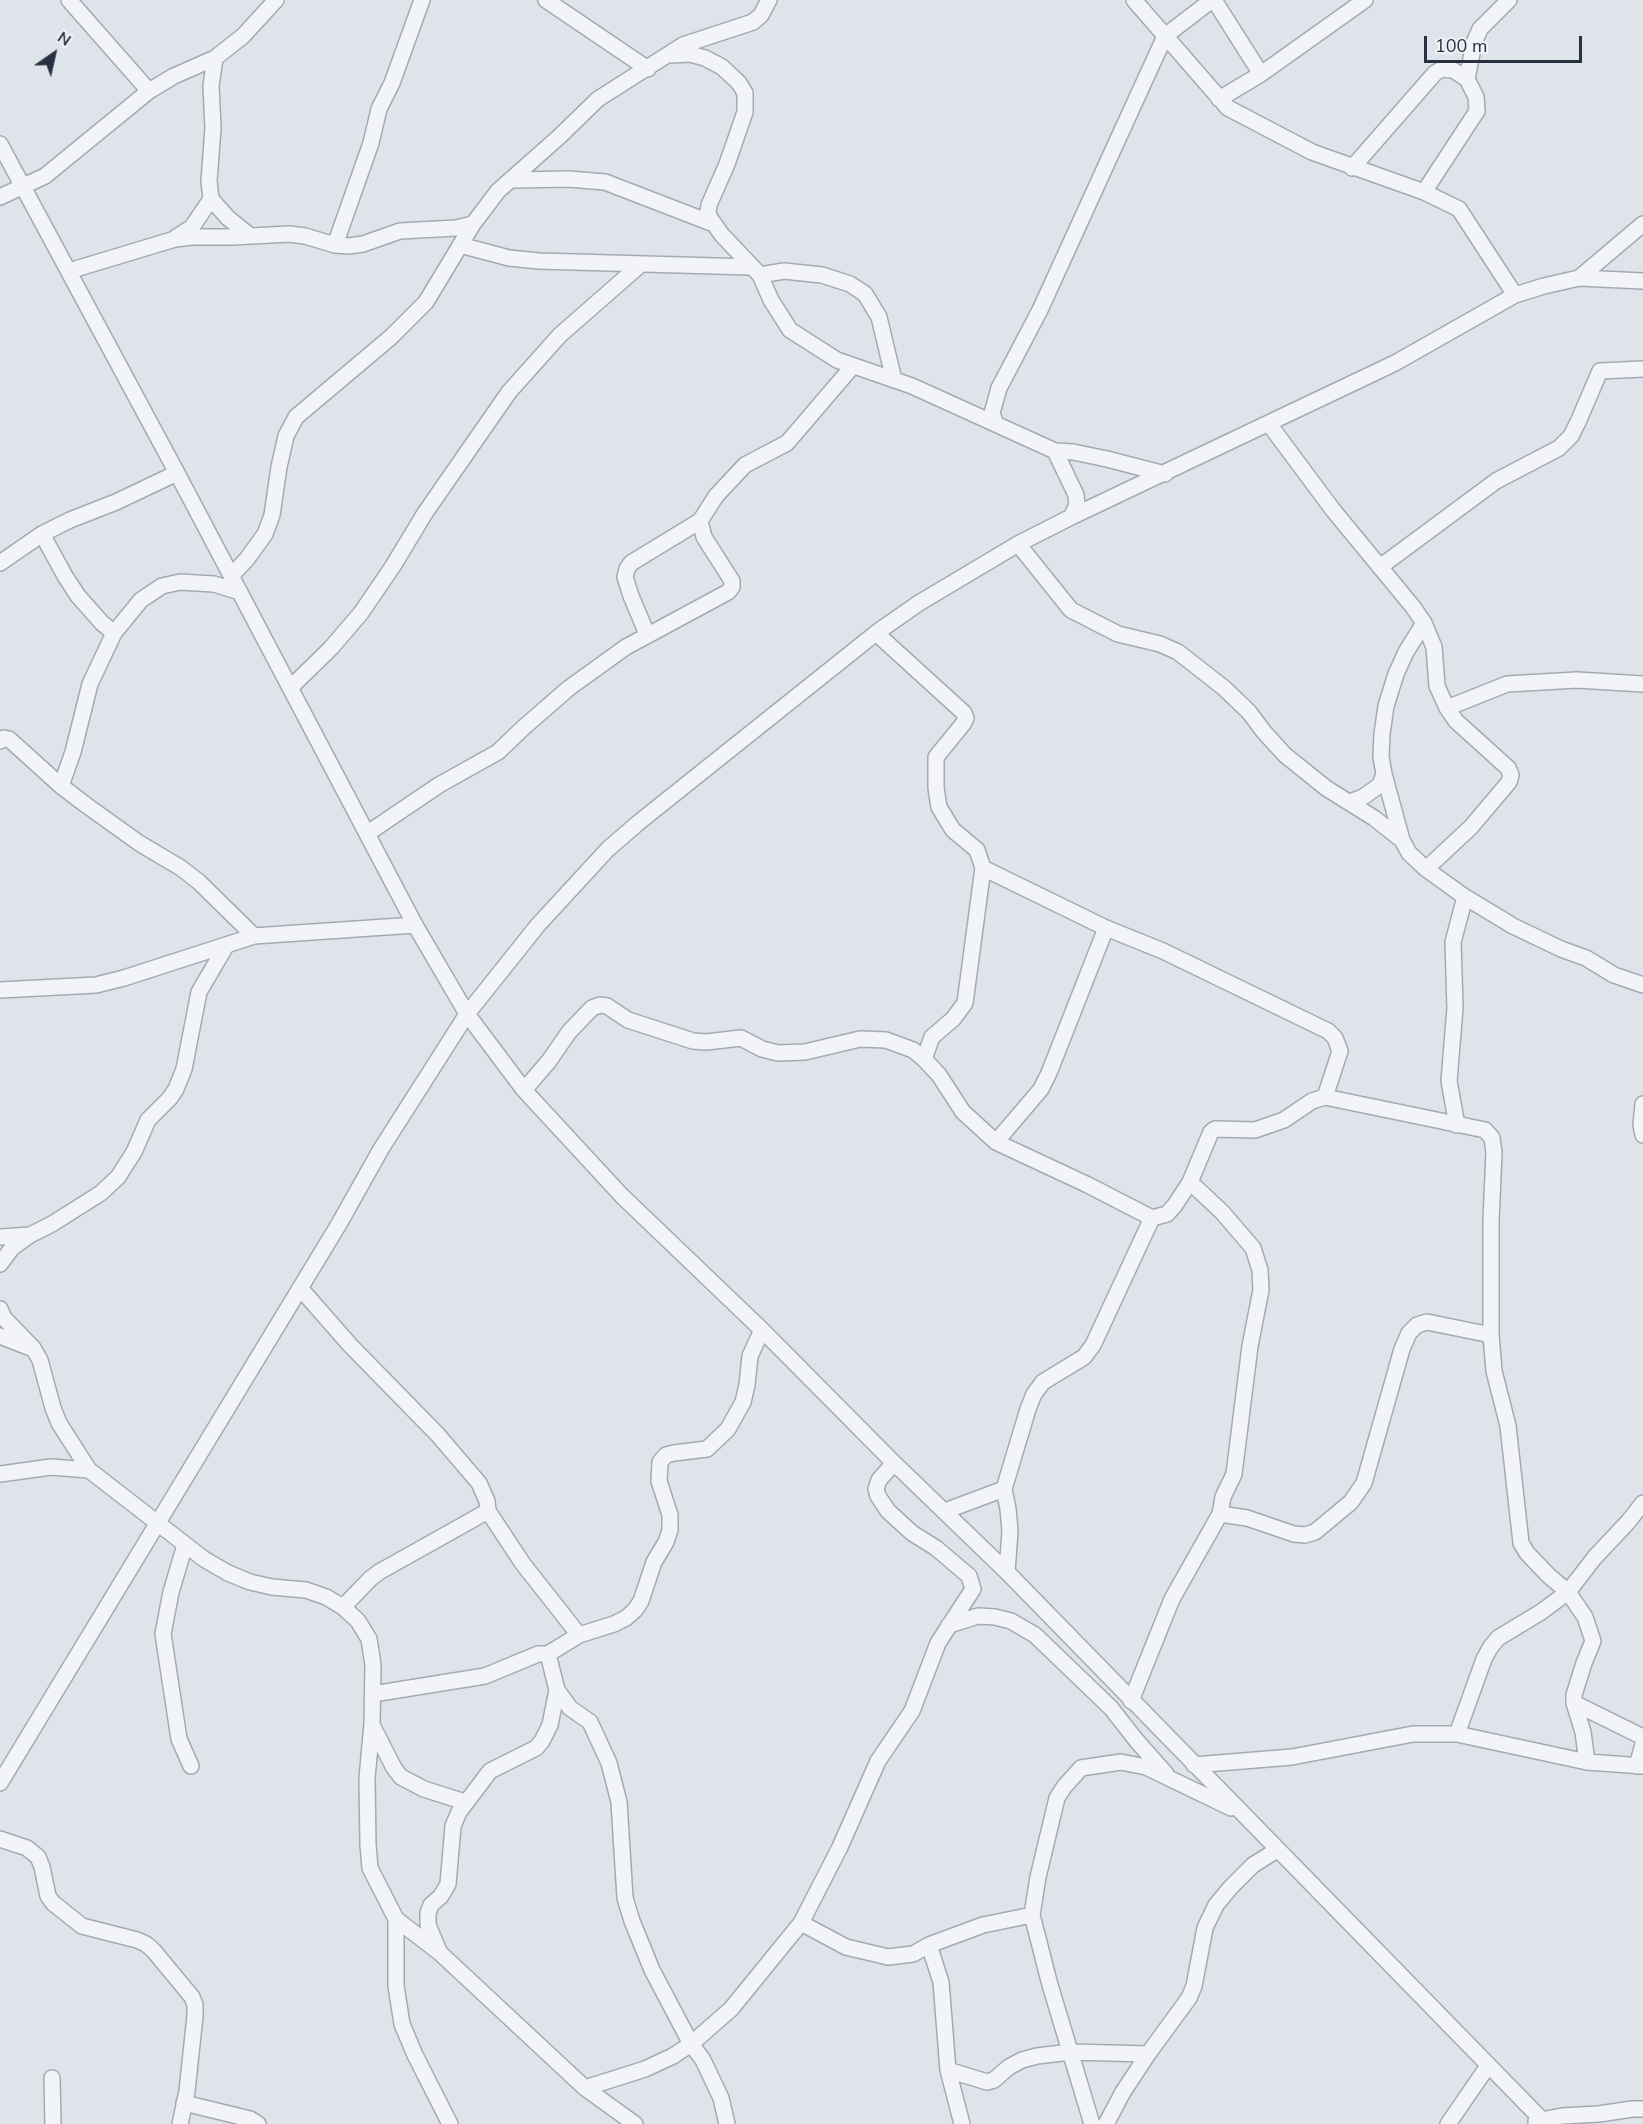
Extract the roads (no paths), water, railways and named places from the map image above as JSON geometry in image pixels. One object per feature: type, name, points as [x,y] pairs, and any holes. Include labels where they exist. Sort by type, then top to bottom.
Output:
[{"type":"street","points":[[69,0],[149,91]]},
{"type":"street","points":[[0,197],[45,176],[149,91],[174,76],[215,58],[243,36],[276,0]]},
{"type":"street","points":[[335,245],[371,143],[379,109],[392,83],[422,0]]},
{"type":"street","points":[[546,0],[648,69]]},
{"type":"street","points":[[231,576],[265,534],[272,515],[286,436],[296,417],[391,337],[426,302],[473,224],[498,191],[513,180],[598,99],[683,45],[753,22],[761,15],[769,0]]},
{"type":"street","points":[[1134,0],[1228,108],[1312,152],[1424,192],[1459,209],[1515,296]]},
{"type":"street","points":[[996,424],[992,413],[999,388],[1045,300],[1164,36],[1213,0],[1261,74]]},
{"type":"street","points":[[1219,99],[1244,86],[1365,0]]},
{"type":"street","points":[[1467,79],[1470,58],[1480,29],[1509,0]]},
{"type":"street","points":[[669,55],[690,54],[705,58],[723,67],[739,83],[745,93],[745,112],[708,212],[714,224],[755,271],[790,330],[852,367],[912,386],[1055,451],[1107,459],[1165,474]]},
{"type":"street","points":[[175,239],[192,226],[210,199],[213,128],[211,86],[215,58]]},
{"type":"street","points":[[1352,168],[1435,73],[1442,69],[1453,70],[1467,79],[1476,98],[1477,111],[1424,192]]},
{"type":"street","points":[[1240,114],[1244,86]]},
{"type":"street","points":[[0,144],[21,187],[69,271],[177,473],[415,925],[467,1014],[524,1090],[622,1196],[762,1329],[894,1463],[1007,1572],[1488,2066],[1539,2123],[1643,2109]]},
{"type":"street","points":[[513,180],[568,179],[605,182],[714,224]]},
{"type":"street","points":[[210,199],[249,235]]},
{"type":"street","points":[[69,271],[175,239],[289,234],[335,245],[363,244],[400,231],[456,228],[473,224]]},
{"type":"street","points":[[1579,278],[1643,224]]},
{"type":"street","points":[[460,245],[509,258],[784,271],[822,275],[850,284],[865,294],[879,316],[894,380]]},
{"type":"street","points":[[290,688],[331,648],[361,613],[425,513],[509,392],[560,335],[640,265]]},
{"type":"street","points":[[0,1782],[300,1288],[381,1149],[467,1014],[538,925],[608,849],[876,633],[920,603],[1018,544],[1395,363],[1515,296],[1579,278],[1643,281]]},
{"type":"street","points":[[647,634],[625,577],[631,563],[700,521],[716,496],[745,465],[787,442],[852,367]]},
{"type":"street","points":[[1380,567],[1496,481],[1559,448],[1571,436],[1600,371],[1643,369]]},
{"type":"street","points":[[1269,424],[1333,510],[1424,623],[1434,648],[1437,686],[1447,708],[1456,721],[1508,768],[1511,775],[1509,782],[1471,827],[1426,869]]},
{"type":"street","points":[[1055,451],[1076,495],[1077,505],[1071,517]]},
{"type":"street","points":[[0,562],[42,534],[177,473]]},
{"type":"street","points":[[368,833],[439,785],[498,752],[569,688],[603,662],[647,634],[728,592],[732,587],[732,581],[704,537],[700,521]]},
{"type":"street","points":[[42,534],[78,596],[114,633]]},
{"type":"street","points":[[1018,544],[1071,610],[1118,634],[1161,644],[1178,652],[1224,688],[1249,712],[1286,755],[1326,788],[1374,818],[1402,840]]},
{"type":"street","points":[[61,786],[74,752],[90,684],[114,633],[141,600],[162,586],[180,582],[214,584],[240,592]]},
{"type":"street","points":[[1424,623],[1406,652],[1396,674],[1386,706],[1381,757],[1402,840],[1409,853],[1426,869],[1465,897],[1513,926],[1586,958],[1614,975],[1643,985]]},
{"type":"street","points":[[876,633],[964,713],[966,718],[963,724],[936,757],[936,788],[939,807],[953,830],[977,850],[983,868],[965,1003],[953,1019],[932,1037],[924,1059]]},
{"type":"street","points":[[1447,708],[1507,684],[1577,680],[1643,684]]},
{"type":"street","points":[[0,741],[4,738],[9,739],[61,786],[139,843],[190,875],[254,936]]},
{"type":"street","points":[[1350,802],[1372,792],[1380,785],[1384,774]]},
{"type":"street","points":[[983,868],[1106,928],[1163,951],[1328,1031],[1335,1038],[1340,1051],[1325,1097]]},
{"type":"street","points":[[1457,1125],[1449,1081],[1455,987],[1453,942],[1465,897]]},
{"type":"street","points":[[0,990],[96,985],[254,936],[415,925]]},
{"type":"street","points":[[996,1142],[1041,1089],[1106,928]]},
{"type":"street","points":[[0,1264],[12,1248],[101,1193],[118,1177],[134,1152],[148,1120],[176,1089],[184,1069],[199,992],[226,946]]},
{"type":"street","points":[[524,1090],[549,1061],[569,1032],[592,1008],[600,1005],[607,1006],[628,1020],[693,1041],[741,1038],[762,1049],[778,1053],[805,1052],[860,1039],[886,1040],[913,1050],[924,1059],[939,1075],[963,1112],[996,1142],[1152,1218],[1167,1214],[1190,1182],[1211,1132],[1215,1129],[1255,1130],[1284,1120],[1312,1101],[1325,1097],[1407,1112],[1485,1130],[1489,1133],[1494,1145],[1491,1335],[1494,1371],[1508,1426],[1521,1543],[1534,1562],[1568,1592],[1585,1617],[1593,1641],[1575,1688],[1574,1703],[1583,1732],[1587,1762]]},
{"type":"street","points":[[1643,1104],[1643,1135]]},
{"type":"street","points":[[1131,1701],[1172,1599],[1220,1514],[1223,1497],[1234,1474],[1250,1346],[1261,1290],[1260,1270],[1253,1248],[1222,1212],[1190,1182]]},
{"type":"street","points":[[1007,1572],[1010,1531],[1004,1489],[1034,1394],[1043,1382],[1084,1357],[1094,1345],[1152,1218]]},
{"type":"street","points":[[0,1236],[30,1235]]},
{"type":"street","points":[[300,1288],[357,1352],[460,1460],[479,1484],[487,1501],[488,1511],[523,1564],[579,1635]]},
{"type":"street","points":[[0,1309],[4,1318],[33,1348],[45,1373],[52,1408],[89,1470],[204,1560],[250,1582],[272,1587],[306,1590],[326,1597],[343,1606],[358,1621],[369,1639],[373,1665],[374,1694],[367,1778],[370,1868],[396,1919],[440,1953],[585,2088],[636,2124]]},
{"type":"street","points":[[1220,1514],[1247,1518],[1294,1534],[1305,1535],[1314,1532],[1351,1502],[1364,1483],[1402,1349],[1409,1333],[1417,1325],[1427,1322],[1491,1335]]},
{"type":"street","points":[[374,1694],[485,1676],[538,1654],[548,1654],[579,1635],[614,1624],[635,1610],[641,1601],[654,1562],[670,1530],[670,1515],[658,1481],[660,1462],[666,1455],[707,1449],[728,1429],[743,1402],[750,1356],[762,1329]]},
{"type":"street","points":[[0,1336],[33,1348]]},
{"type":"street","points":[[585,2088],[645,2069],[673,2056],[691,2044],[731,2008],[801,1923],[840,1847],[878,1761],[912,1711],[938,1643],[971,1593],[972,1581],[961,1568],[912,1533],[888,1511],[878,1496],[876,1489],[879,1480],[894,1463]]},
{"type":"street","points":[[0,1474],[51,1467],[89,1470]]},
{"type":"street","points":[[945,1511],[1004,1489]]},
{"type":"street","points":[[1457,1734],[1484,1659],[1498,1638],[1541,1612],[1568,1592],[1595,1557],[1643,1503]]},
{"type":"street","points":[[343,1606],[379,1572],[488,1511]]},
{"type":"street","points":[[185,1545],[171,1592],[163,1634],[179,1739],[191,1766]]},
{"type":"street","points":[[949,1625],[978,1616],[995,1617],[1011,1622],[1035,1635],[1111,1708],[1170,1778]]},
{"type":"street","points":[[548,1654],[557,1690],[570,1708],[590,1722],[609,1762],[619,1802],[625,1898],[629,1913],[652,1970],[691,2044],[703,2060],[721,2098],[727,2124]]},
{"type":"street","points":[[440,1953],[428,1925],[428,1913],[431,1905],[441,1896],[448,1884],[453,1826],[465,1802],[490,1771],[536,1748],[542,1741],[550,1725],[557,1690]]},
{"type":"street","points":[[1574,1703],[1643,1737]]},
{"type":"street","points":[[372,1724],[394,1768],[401,1777],[424,1790],[465,1802]]},
{"type":"street","points":[[1194,1765],[1292,1757],[1413,1734],[1457,1734],[1587,1762],[1640,1766],[1643,1744]]},
{"type":"street","points":[[1092,2124],[1032,1915],[1038,1876],[1057,1798],[1082,1767],[1121,1762],[1146,1767],[1242,1814]]},
{"type":"street","points":[[0,1839],[27,1848],[38,1857],[48,1896],[63,1911],[82,1926],[146,1944],[192,1997],[195,2016],[180,2124]]},
{"type":"street","points":[[1106,2124],[1123,2091],[1189,1998],[1194,1986],[1205,1928],[1216,1905],[1253,1865],[1277,1850]]},
{"type":"street","points":[[801,1923],[846,1947],[888,1957],[913,1954],[929,1945],[983,1925],[1032,1915]]},
{"type":"street","points":[[396,1919],[396,1986],[402,2024],[414,2055],[450,2124]]},
{"type":"street","points":[[929,1945],[941,1982],[948,2070],[962,2124]]},
{"type":"street","points":[[948,2070],[987,2082],[994,2080],[1009,2067],[1022,2060],[1037,2056],[1071,2052],[1148,2054]]},
{"type":"street","points":[[1448,2124],[1488,2066]]},
{"type":"street","points":[[52,2078],[53,2124]]},
{"type":"street","points":[[184,2103],[258,2124]]}]
